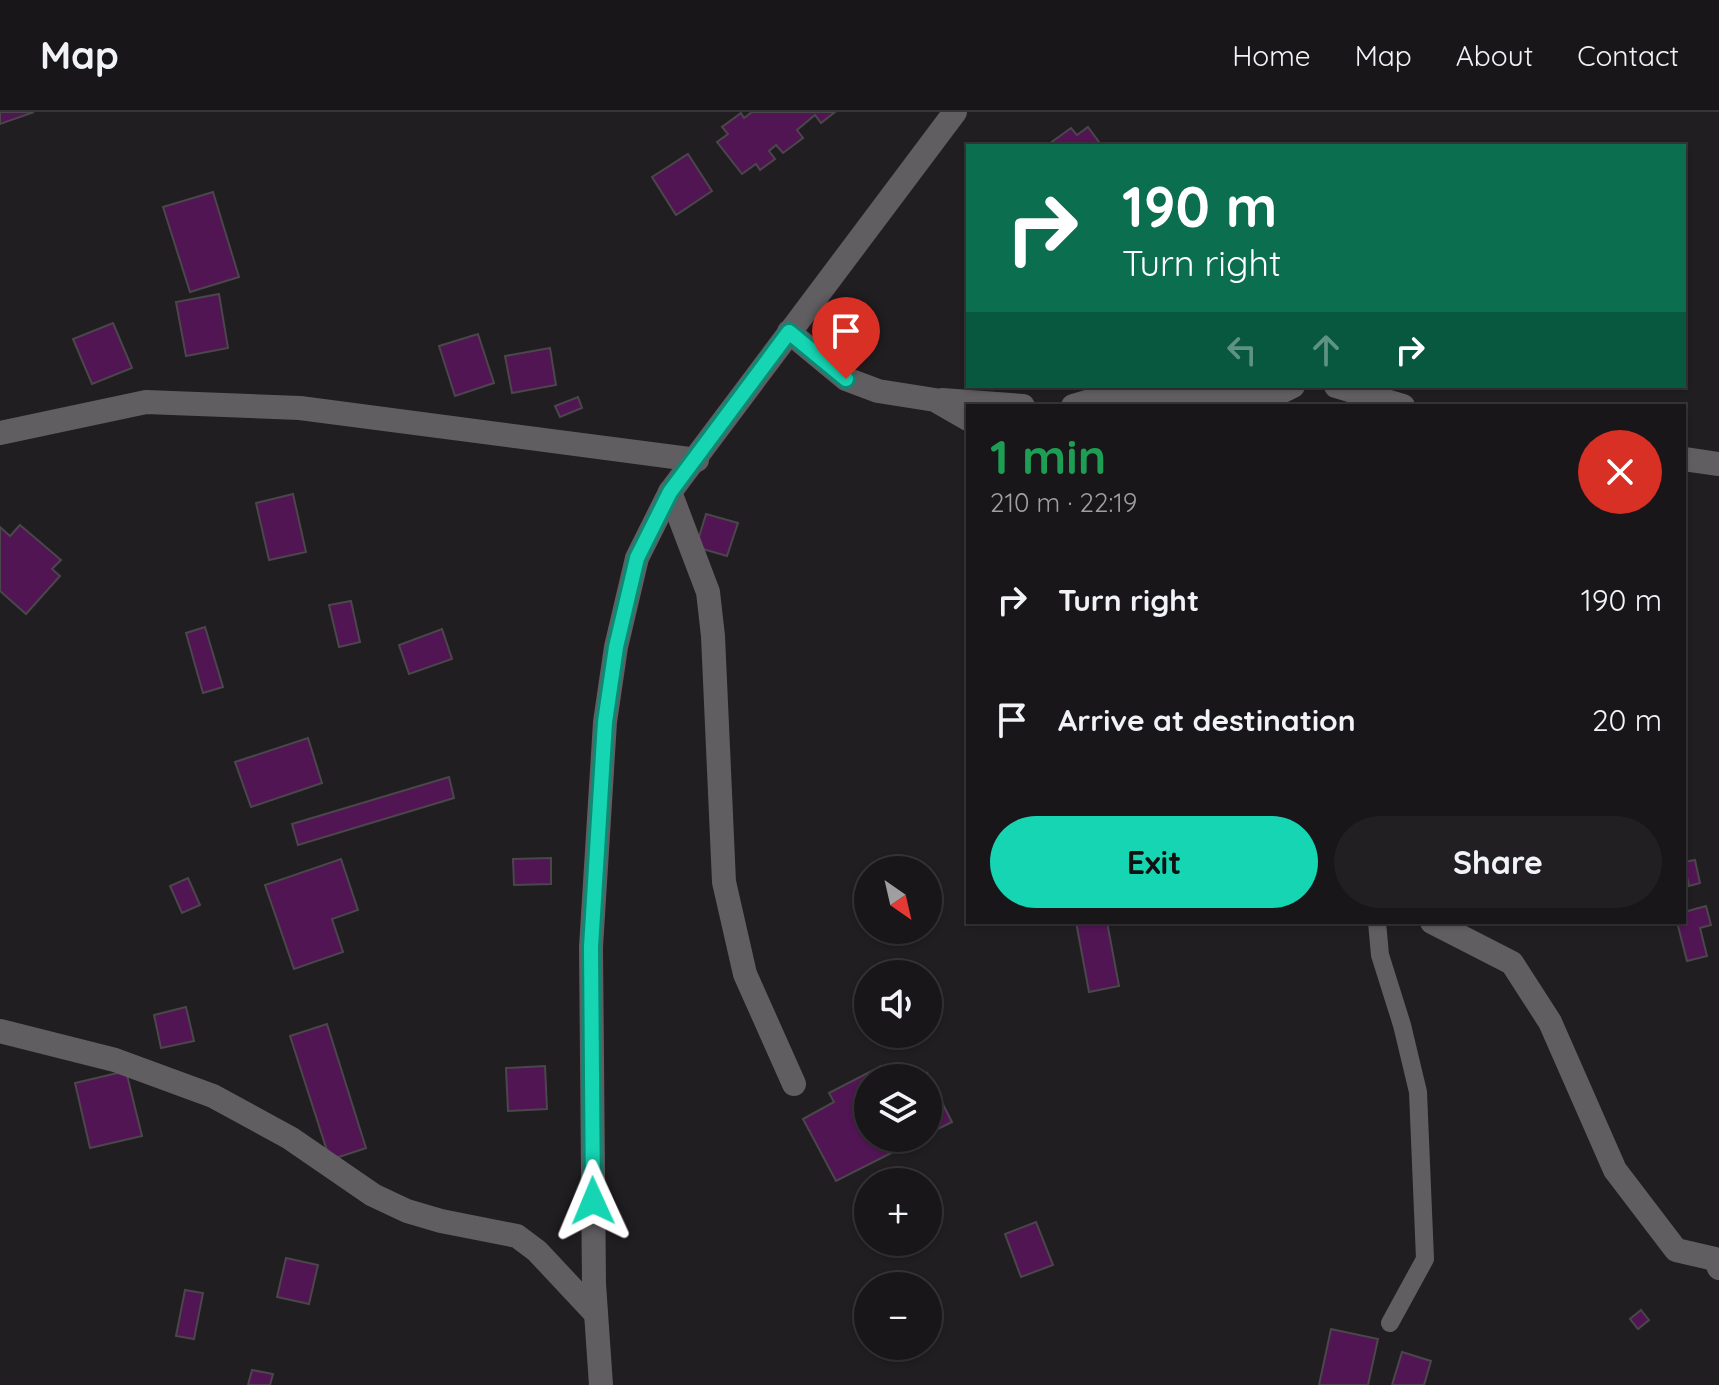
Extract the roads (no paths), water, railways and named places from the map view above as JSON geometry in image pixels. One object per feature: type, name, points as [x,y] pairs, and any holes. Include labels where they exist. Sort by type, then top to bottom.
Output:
[{"type":"street","points":[[601,1385],[591,1146],[591,947],[605,722],[616,647],[637,558],[670,492],[955,112]]},
{"type":"street","points":[[789,332],[846,379],[878,391],[935,400],[994,404]]},
{"type":"street","points":[[1080,404],[1124,391],[1214,402],[1269,398],[1289,388]]},
{"type":"street","points":[[1343,388],[1396,404]]},
{"type":"street","points":[[935,400],[966,418]]},
{"type":"street","points":[[0,433],[146,402],[285,407],[697,460]]},
{"type":"street","points":[[1686,459],[1719,464]]},
{"type":"street","points":[[670,492],[708,592],[713,636],[724,882],[745,974],[794,1084]]},
{"type":"street","points":[[1436,924],[1512,963],[1550,1022],[1615,1170],[1676,1250],[1715,1259],[1719,1268]]},
{"type":"street","points":[[0,1031],[115,1060],[213,1096],[290,1138],[373,1195],[407,1211],[517,1236],[537,1251],[596,1314]]},
{"type":"lane","points":[[1377,924],[1380,955],[1402,1025],[1418,1092],[1425,1259],[1390,1323]]}]
